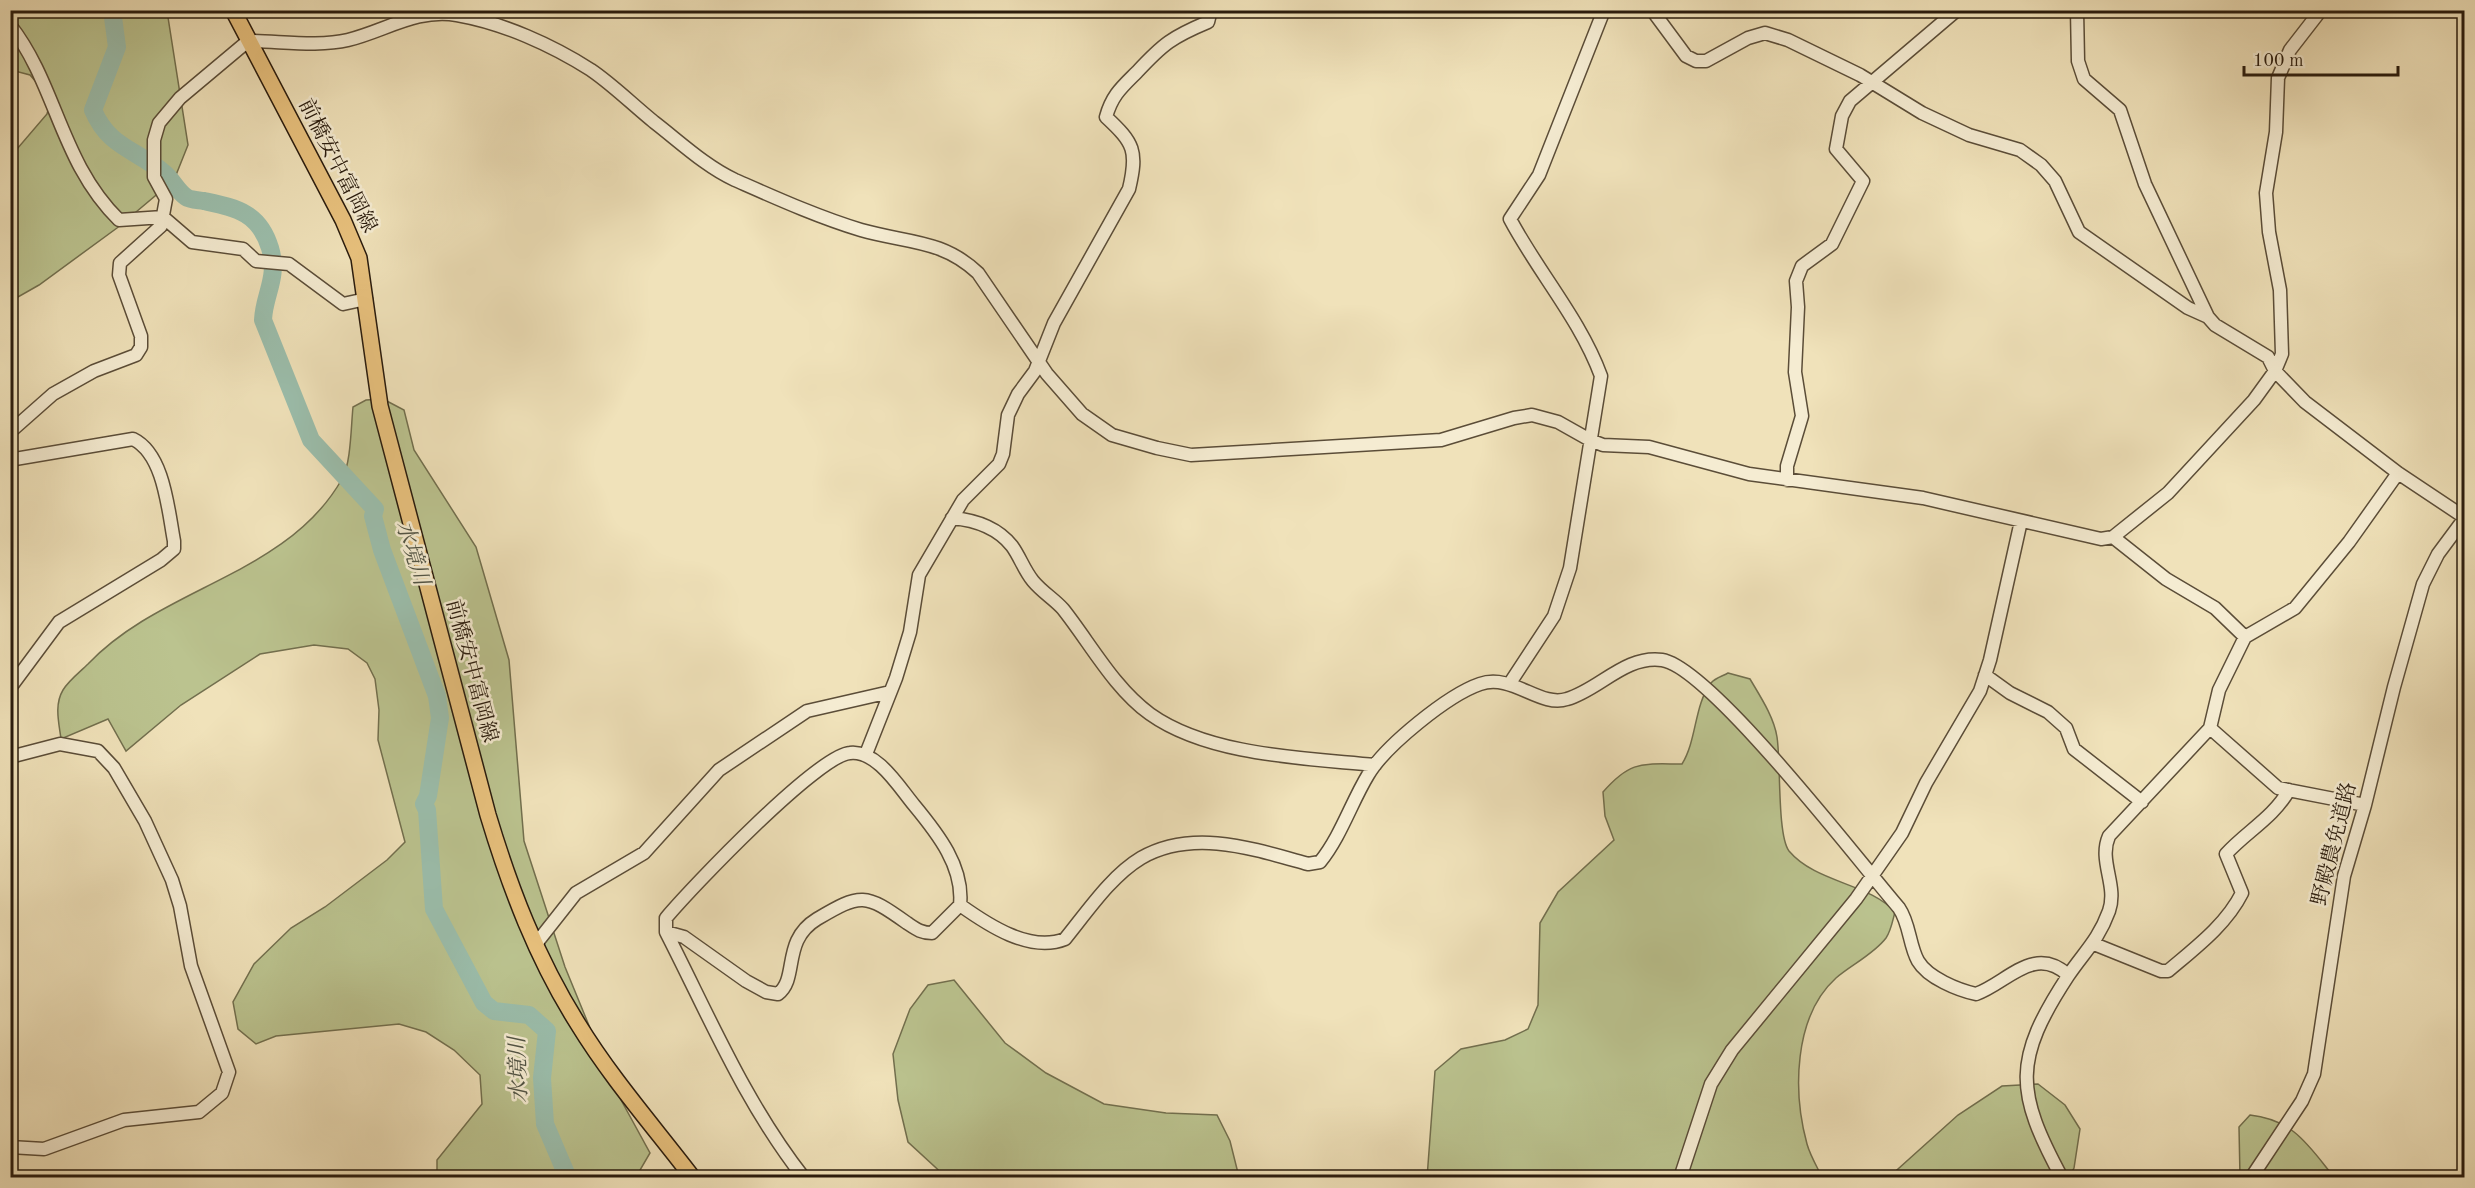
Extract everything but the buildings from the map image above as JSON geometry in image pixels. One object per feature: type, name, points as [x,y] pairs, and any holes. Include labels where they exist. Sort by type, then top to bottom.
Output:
[{"type":"main road","name":"前橋安中富岡線","points":[[233,10],[343,220],[359,258],[380,406],[488,815],[507,876],[535,945],[577,1024],[693,1178]]},
{"type":"street","points":[[480,20],[488,14],[503,10]]},
{"type":"street","points":[[866,754],[910,632],[919,575],[963,500],[999,464],[1003,454],[1008,416],[1039,361],[1054,323],[1129,189],[1135,165],[1128,137],[1106,117],[1111,100],[1120,87],[1161,45],[1208,22],[1210,10]]},
{"type":"street","points":[[1510,683],[1554,616],[1570,568],[1601,376],[1592,351],[1510,219],[1539,175],[1604,10]]},
{"type":"street","points":[[1652,10],[1686,56],[1696,61],[1706,61],[1748,38],[1765,33],[1788,40],[1870,82],[1922,113],[1969,135],[2020,150],[2041,165],[2055,181],[2079,232],[2188,308],[2208,317]]},
{"type":"street","points":[[1787,480],[1787,466],[1802,416],[1795,372],[1798,307],[1796,281],[1802,266],[1832,244],[1863,181],[1836,149],[1842,116],[1850,101],[1870,82],[1885,74],[1957,10]]},
{"type":"street","points":[[2077,10],[2078,61],[2084,79],[2120,110],[2145,184],[2208,317],[2215,325],[2268,357],[2275,371],[2305,402],[2398,473],[2464,518]]},
{"type":"street","points":[[10,432],[53,394],[94,371],[136,355],[141,347],[141,336],[119,275],[120,263],[154,236],[161,226],[166,199],[154,177],[154,140],[159,123],[180,98],[248,40],[328,43],[347,40],[401,20],[424,15],[454,14],[480,20],[541,44],[591,70],[707,164],[733,179],[819,216],[864,231],[912,239],[963,259],[978,273],[1061,392],[1082,414],[1112,435],[1191,455],[1441,440],[1514,418],[1532,415],[1558,422],[1590,441],[1603,445],[1649,447],[1749,474],[1923,498],[2091,538],[2113,537],[2168,493],[2254,400],[2275,371],[2282,354],[2280,290],[2269,232],[2266,193],[2276,132],[2278,78],[2290,50],[2321,10]]},
{"type":"street","points":[[10,24],[33,63],[75,160],[106,207],[119,220],[163,217],[192,242],[243,249],[256,261],[289,264],[343,304],[366,299]]},
{"type":"street","points":[[10,453],[15,459],[133,439],[143,444],[154,458],[174,541],[174,549],[162,560],[59,622],[10,688]]},
{"type":"street","points":[[2062,1178],[2029,1106],[2025,1073],[2030,1049],[2040,1024],[2068,975],[2094,944],[2113,896],[2104,854],[2106,842],[2119,823],[2142,802],[2210,728],[2219,690],[2245,637],[2295,608],[2349,542],[2398,473]]},
{"type":"street","points":[[952,518],[972,520],[987,526],[1011,546],[1035,584],[1063,609],[1079,635],[1115,678],[1139,705],[1167,724],[1207,741],[1278,755],[1375,765]]},
{"type":"street","name":"野殿農免道路","points":[[2251,1178],[2301,1101],[2314,1074],[2336,916],[2344,876],[2366,805],[2423,584],[2438,554],[2464,518]]},
{"type":"street","points":[[1680,1178],[1683,1161],[1711,1084],[1732,1050],[1872,877],[1902,833],[1926,783],[1980,691],[2021,521]]},
{"type":"street","points":[[2113,537],[2166,579],[2215,608],[2245,637]]},
{"type":"street","points":[[960,905],[1020,938],[1037,944],[1052,944],[1065,939],[1124,871],[1141,858],[1165,848],[1188,842],[1228,844],[1308,864],[1320,862],[1333,846],[1375,765],[1395,741],[1452,700],[1480,684],[1510,683],[1549,699],[1565,700],[1611,674],[1643,662],[1662,660],[1678,666],[1727,709],[1797,784],[1906,919],[1918,962],[1945,982],[1976,994],[2025,966],[2047,965],[2061,969],[2068,975]]},
{"type":"street","points":[[1985,675],[2010,693],[2048,712],[2066,728],[2074,749],[2142,802]]},
{"type":"street","points":[[535,945],[576,892],[644,853],[719,770],[807,711],[890,692]]},
{"type":"street","points":[[2210,728],[2270,783],[2289,790],[2366,805]]},
{"type":"street","points":[[10,757],[60,744],[98,751],[114,768],[145,821],[172,880],[180,906],[191,966],[229,1072],[222,1093],[198,1112],[124,1120],[44,1149],[10,1148]]},
{"type":"street","points":[[666,932],[684,937],[746,981],[766,992],[778,994],[786,984],[791,955],[797,938],[813,922],[841,905],[865,898],[877,902],[922,933],[932,933],[960,905],[962,886],[958,871],[928,822],[890,776],[866,754],[850,753],[836,757],[817,770],[693,886],[666,918],[666,932],[726,1055],[753,1102],[804,1178]]},
{"type":"street","points":[[2094,944],[2161,971],[2169,971],[2208,936],[2235,906],[2242,893],[2226,854],[2243,835],[2269,818],[2289,790]]},
{"type":"green space","points":[[11,11],[167,11],[188,145],[174,180],[117,228],[39,285],[11,301],[11,156],[47,114],[51,99],[30,75],[11,70]]},
{"type":"green space","points":[[383,399],[404,410],[414,450],[476,547],[509,660],[524,841],[565,967],[615,1089],[650,1153],[636,1177],[437,1177],[437,1160],[482,1104],[480,1075],[454,1050],[426,1032],[399,1024],[276,1036],[256,1044],[238,1029],[233,1002],[254,964],[291,928],[325,907],[387,860],[405,842],[378,740],[379,710],[375,679],[367,663],[348,649],[314,645],[260,654],[181,705],[126,751],[108,719],[61,739],[58,714],[60,696],[71,679],[118,638],[151,616],[257,560],[290,538],[318,512],[342,479],[349,455],[353,407],[366,400]]},
{"type":"green space","points":[[1728,673],[1750,679],[1773,722],[1777,737],[1783,830],[1789,851],[1813,870],[1871,895],[1884,902],[1895,912],[1889,932],[1881,944],[1836,978],[1822,994],[1811,1013],[1804,1034],[1799,1079],[1802,1124],[1807,1144],[1822,1177],[1427,1178],[1435,1071],[1461,1049],[1505,1040],[1528,1029],[1538,1005],[1540,923],[1558,892],[1614,840],[1605,816],[1603,792],[1622,774],[1638,766],[1682,764],[1687,755],[1705,692],[1713,681]]},
{"type":"green space","points":[[954,980],[1005,1043],[1046,1073],[1104,1104],[1166,1113],[1217,1115],[1230,1141],[1239,1177],[946,1177],[908,1142],[898,1100],[893,1054],[910,1009],[928,985]]},
{"type":"green space","points":[[2038,1084],[2065,1105],[2080,1129],[2074,1168],[2069,1177],[1888,1178],[1958,1115],[2002,1086]]},
{"type":"green space","points":[[2250,1115],[2278,1122],[2289,1128],[2308,1145],[2334,1177],[2240,1177],[2239,1127]]},
{"type":"waterway","name":"水境川","points":[[112,10],[117,47],[93,110],[99,123],[124,147],[154,165],[170,178],[186,197],[236,209],[260,226],[270,248],[273,268],[263,320],[311,440],[375,509],[373,516],[382,550],[437,696],[440,718],[428,796],[424,804],[427,810],[434,909],[484,1003],[494,1011],[529,1015],[547,1031],[542,1078],[545,1124],[568,1178]]}]
